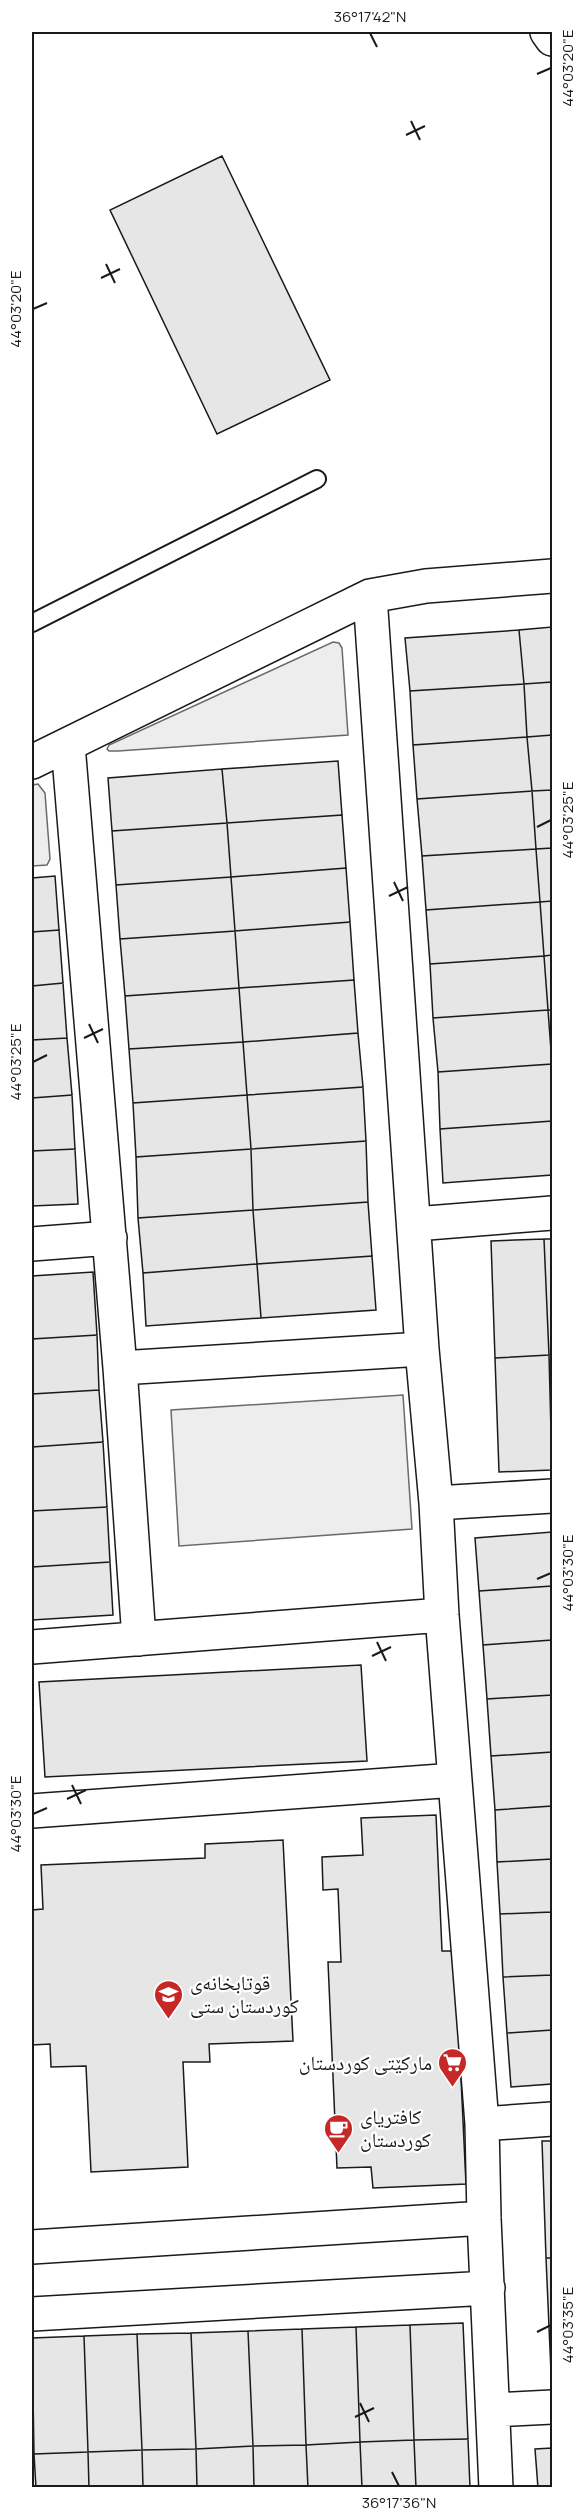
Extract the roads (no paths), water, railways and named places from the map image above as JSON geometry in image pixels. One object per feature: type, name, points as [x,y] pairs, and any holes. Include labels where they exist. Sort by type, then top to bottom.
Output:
[{"type":"street","points":[[547,32],[552,39]]},
{"type":"street","points":[[32,762],[370,596],[426,586],[552,576]]},
{"type":"street","points":[[370,596],[422,1349],[436,1503],[442,1615],[482,2124],[496,2487]]},
{"type":"street","points":[[68,745],[110,1238],[140,1639]]},
{"type":"street","points":[[415,1224],[552,1213]]},
{"type":"street","points":[[32,1245],[110,1238]]},
{"type":"street","points":[[120,1368],[422,1349]]},
{"type":"street","points":[[436,1503],[552,1496]]},
{"type":"street","points":[[32,1647],[442,1615]]},
{"type":"street","points":[[32,1811],[455,1780]]},
{"type":"street","points":[[482,2124],[552,2119]]},
{"type":"street","points":[[32,2247],[484,2218]]},
{"type":"street","points":[[32,2314],[488,2288]]},
{"type":"street","points":[[494,2410],[552,2407]]},
{"type":"lane","points":[[32,623],[317,479]]},
{"type":"place","name":"قوتابخانەی کوردستان ستی","points":[[169,2020]]},
{"type":"place","name":"مارکێتی کوردستان","points":[[453,2088]]},
{"type":"place","name":"کافتریای کوردستان","points":[[339,2154]]}]
